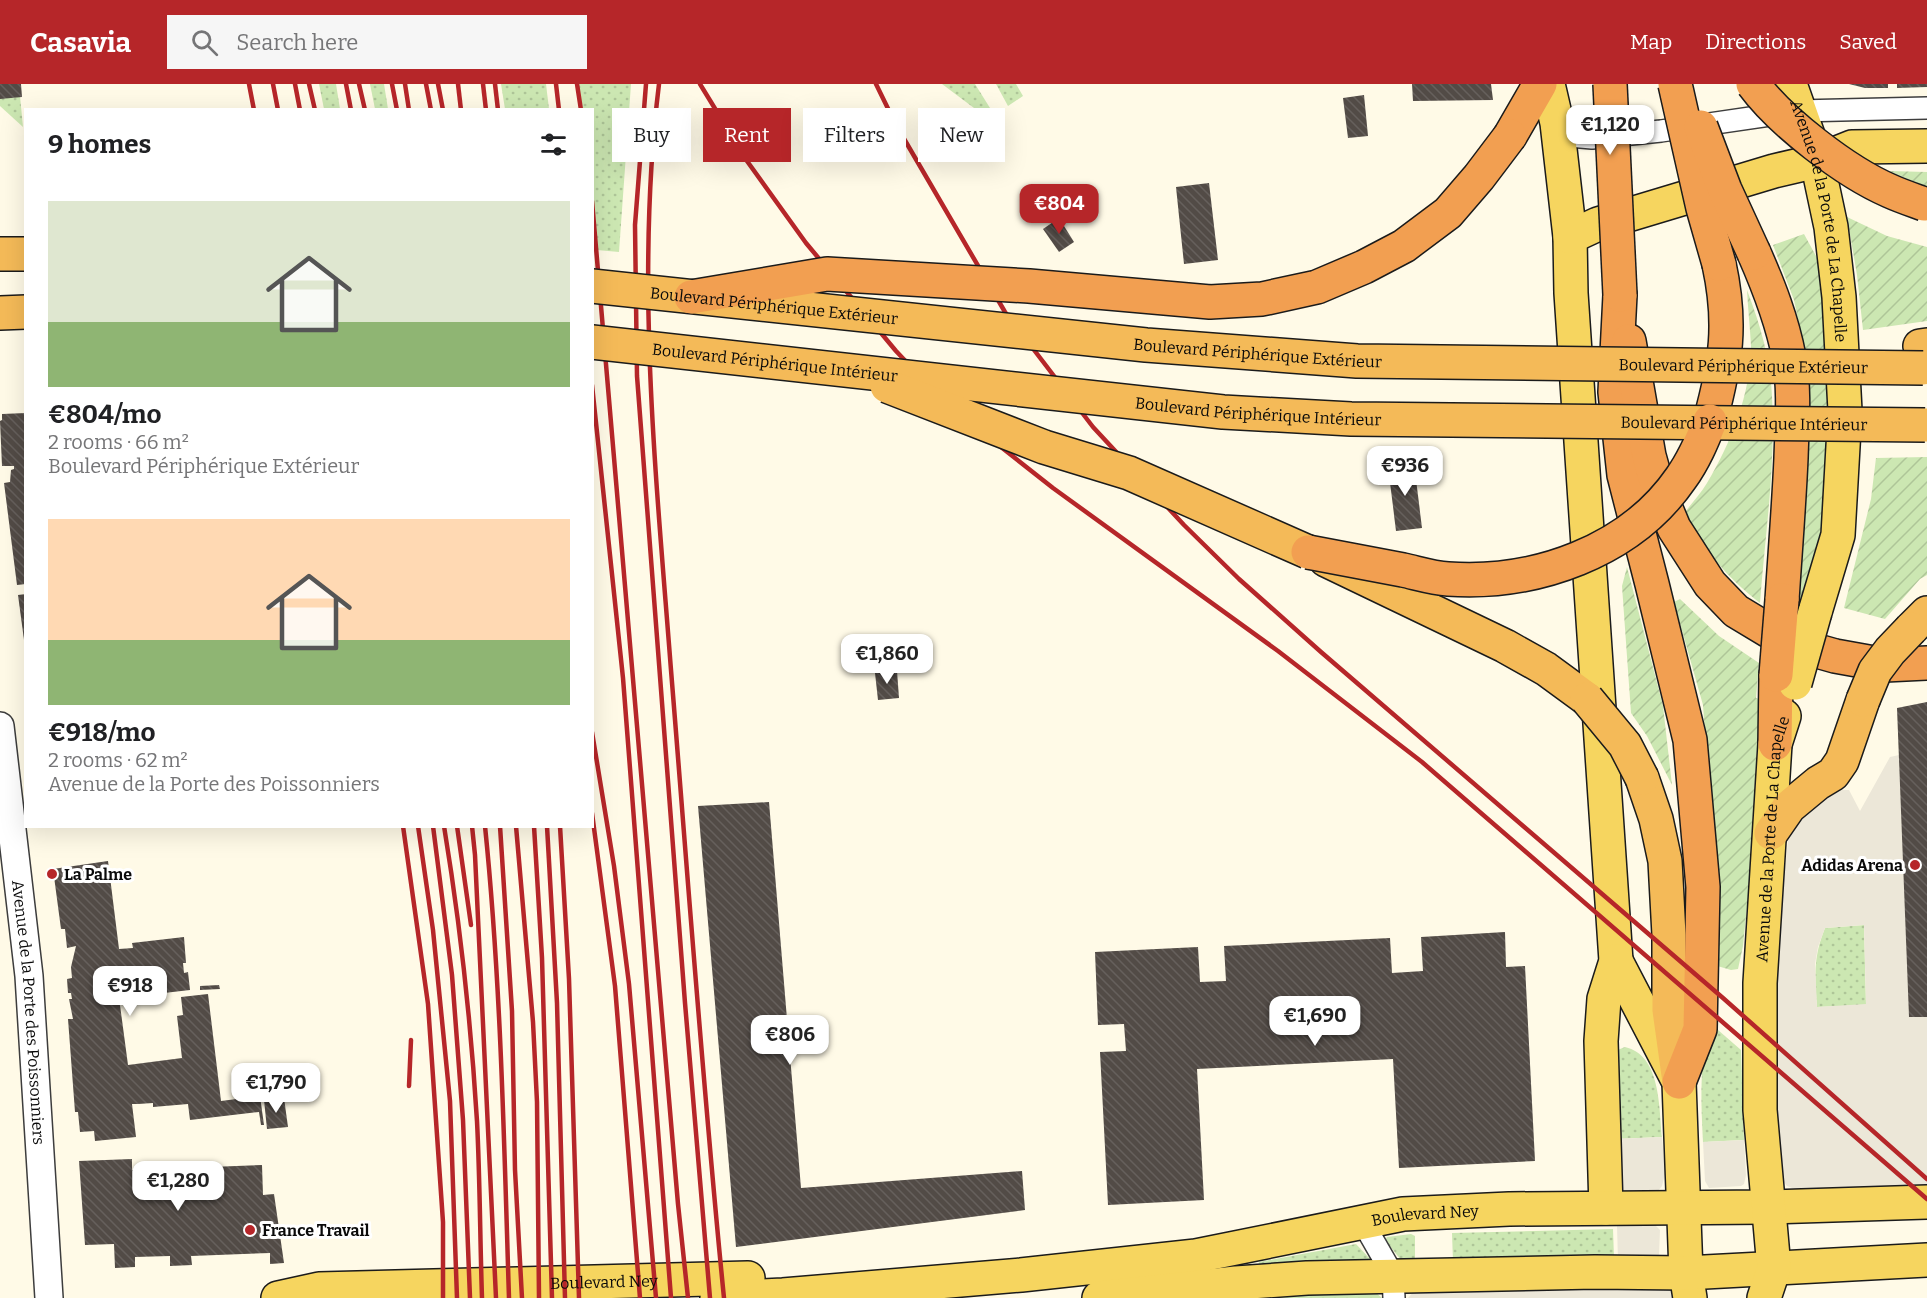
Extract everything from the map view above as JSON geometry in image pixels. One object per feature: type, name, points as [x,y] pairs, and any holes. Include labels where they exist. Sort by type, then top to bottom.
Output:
[{"type":"highway","points":[[1610,84],[1620,295],[1615,392],[1624,475],[1690,740],[1703,887],[1700,1029],[1679,1082]]},
{"type":"highway","points":[[1308,552],[1445,579],[1506,578],[1538,572],[1583,557],[1616,539],[1654,510],[1681,479],[1692,462],[1710,421],[1726,346],[1726,306],[1719,264],[1703,208],[1676,84]]},
{"type":"highway","points":[[1685,84],[1725,190],[1771,291],[1782,325],[1789,359],[1793,405],[1782,600],[1786,679],[1774,744]]},
{"type":"highway","points":[[1753,84],[1792,125],[1834,159],[1888,191],[1926,204]]},
{"type":"highway","points":[[691,297],[827,274],[1029,286],[1210,302],[1262,299],[1317,287],[1364,267],[1404,246],[1448,213],[1510,136],[1551,105]]},
{"type":"highway","points":[[0,254],[24,254]]},
{"type":"highway","name":"Boulevard Périphérique Extérieur","points":[[594,286],[1146,345],[1357,361],[1798,366],[1924,357]]},
{"type":"highway","points":[[1620,295],[1639,390],[1649,456],[1659,492],[1674,528],[1710,584],[1736,611],[1789,643],[1835,656],[1885,665],[1927,663]]},
{"type":"highway","points":[[0,313],[24,312]]},
{"type":"highway","name":"Boulevard Périphérique Intérieur","points":[[594,342],[1223,412],[1340,419],[1926,425]]},
{"type":"highway","points":[[846,369],[1044,447],[1129,473],[1308,552],[1505,646],[1566,682],[1587,699],[1614,729],[1633,760],[1650,801],[1661,837],[1665,861],[1669,935],[1669,1010],[1679,1082]]},
{"type":"highway","points":[[1770,833],[1789,807],[1818,783],[1833,774],[1842,762],[1875,672],[1890,651],[1919,621]]},
{"type":"main road","name":"Avenue de la Porte de La Chapelle","points":[[1786,679],[1815,612],[1838,535],[1845,411],[1831,227],[1817,161],[1794,95]]},
{"type":"main road","points":[[1551,105],[1570,237],[1571,293],[1616,961],[1604,999],[1601,1041],[1606,1208]]},
{"type":"main road","points":[[1570,237],[1598,224],[1774,171],[1817,161],[1852,147],[1927,146]]},
{"type":"main road","name":"Avenue de la Porte de La Chapelle","points":[[1769,1283],[1767,1207],[1760,1110],[1760,983],[1774,744]]},
{"type":"main road","points":[[1616,961],[1679,1082],[1688,1285]]},
{"type":"main road","name":"Boulevard Ney","points":[[717,1298],[783,1295],[1021,1275],[1196,1256],[1404,1214],[1927,1202]]},
{"type":"main road","points":[[1099,1298],[1236,1282],[1307,1278],[1394,1286],[1769,1283],[1927,1260]]},
{"type":"main road","name":"Boulevard Ney","points":[[278,1298],[319,1289],[744,1278],[929,1282]]},
{"type":"street","points":[[1551,105],[1592,138],[1661,131],[1794,95],[1927,108]]},
{"type":"street","name":"Avenue de la Porte des Poissonniers","points":[[0,726],[8,853],[29,976],[49,1298]]},
{"type":"street","points":[[1362,1221],[1394,1286]]},
{"type":"green space","points":[[319,84],[336,84],[340,108],[324,108]]},
{"type":"green space","points":[[370,84],[384,84],[388,108],[375,108]]},
{"type":"green space","points":[[501,84],[546,84],[549,108],[505,108]]},
{"type":"green space","points":[[577,84],[631,84],[629,108],[612,108],[612,162],[625,162],[619,252],[597,250],[594,227],[594,108],[580,108]]},
{"type":"green space","points":[[942,84],[975,84],[990,108],[974,108]]},
{"type":"green space","points":[[996,84],[1016,84],[1023,96],[1008,106]]},
{"type":"green space","points":[[20,96],[23,127],[0,106],[0,98]]},
{"type":"green space","points":[[1889,171],[1927,172],[1927,187]]},
{"type":"green space","points":[[1847,217],[1887,236],[1927,247],[1927,321],[1863,330]]},
{"type":"green space","points":[[1804,234],[1822,267],[1831,297],[1830,514],[1805,609],[1797,608],[1807,394],[1801,334],[1794,300],[1773,245]]},
{"type":"green space","points":[[1747,290],[1764,343],[1770,370],[1772,397],[1773,448],[1760,603],[1717,562],[1700,539],[1685,512],[1705,487],[1716,468],[1738,417],[1748,382],[1751,346]]},
{"type":"green space","points":[[1927,457],[1927,575],[1920,579],[1885,619],[1844,608],[1871,499],[1876,458]]},
{"type":"green space","points":[[1627,567],[1663,706],[1672,785],[1647,736],[1631,713],[1622,586]]},
{"type":"green space","points":[[1680,599],[1719,636],[1759,663],[1756,698],[1760,699],[1748,896],[1743,946],[1738,969],[1731,970],[1714,965],[1710,803],[1703,705],[1674,602]]},
{"type":"green space","points":[[1864,925],[1866,1005],[1817,1007],[1816,967],[1818,948],[1825,928]]},
{"type":"green space","points":[[1710,1023],[1741,1050],[1744,1140],[1703,1142],[1702,1067]]},
{"type":"green space","points":[[1625,1047],[1637,1052],[1646,1060],[1652,1071],[1656,1084],[1662,1137],[1615,1139],[1615,1051]]},
{"type":"green space","points":[[1613,1229],[1614,1258],[1453,1262],[1452,1233]]},
{"type":"green space","points":[[1411,1234],[1415,1236],[1415,1266],[1405,1265],[1385,1240],[1387,1237]]},
{"type":"green space","points":[[1356,1244],[1373,1262],[1258,1270],[1259,1262]]},
{"type":"green space","points":[[1374,1291],[1382,1298],[1183,1298]]},
{"type":"shaded area","points":[[1899,755],[1909,1017],[1927,1017],[1927,1188],[1800,1191],[1787,1186],[1781,1178],[1775,1084],[1774,964],[1790,824],[1796,814],[1842,790],[1849,790],[1860,811],[1890,757]],"holes":[[[1864,925],[1866,1004],[1817,1007],[1815,964],[1825,928]]]},
{"type":"shaded area","points":[[1662,1137],[1665,1174],[1662,1186],[1657,1192],[1622,1192],[1615,1139]]},
{"type":"shaded area","points":[[1744,1140],[1746,1175],[1744,1184],[1709,1188],[1705,1181],[1703,1142]]},
{"type":"shaded area","points":[[1654,1224],[1660,1230],[1657,1259],[1618,1260],[1617,1226]]},
{"type":"shaded area","points":[[1668,1286],[1676,1298],[1408,1298],[1416,1289]]},
{"type":"building","points":[[0,84],[21,84],[22,97],[0,99]]},
{"type":"building","points":[[1412,84],[1491,84],[1493,100],[1413,101]]},
{"type":"building","points":[[1849,84],[1888,84],[1888,88],[1865,88]]},
{"type":"building","points":[[1897,84],[1927,84],[1927,87],[1897,88]]},
{"type":"building","points":[[1364,95],[1368,136],[1348,138],[1343,98]]},
{"type":"building","points":[[1209,183],[1218,260],[1184,264],[1176,187]]},
{"type":"building","points":[[1059,218],[1074,242],[1059,252],[1043,229]]},
{"type":"building","points":[[24,413],[24,584],[17,585],[4,483],[10,482],[11,470],[14,466],[2,466],[0,421],[2,414]]},
{"type":"building","points":[[1414,463],[1422,528],[1396,531],[1388,466]]},
{"type":"building","points":[[24,594],[24,640],[18,595]]},
{"type":"building","points":[[897,671],[899,698],[878,700],[875,673]]},
{"type":"building","name":"Adidas Arena","points":[[1927,702],[1927,1017],[1909,1017],[1897,708]]},
{"type":"building","points":[[769,802],[801,1188],[1022,1171],[1025,1210],[736,1247],[698,806]]},
{"type":"building","points":[[108,861],[119,949],[133,948],[132,943],[184,937],[186,963],[183,963],[184,973],[188,972],[190,990],[138,996],[138,993],[124,994],[125,1004],[120,1005],[128,1065],[182,1058],[177,1016],[183,1015],[181,997],[208,994],[221,1101],[260,1096],[264,1125],[261,1125],[259,1112],[190,1120],[188,1104],[153,1107],[153,1103],[132,1104],[136,1137],[95,1141],[94,1131],[80,1132],[78,1112],[75,1112],[68,1019],[73,1019],[69,999],[72,999],[71,993],[68,993],[67,979],[72,978],[71,967],[76,946],[67,948],[65,929],[61,929],[53,869]]},
{"type":"building","points":[[1505,932],[1506,967],[1525,966],[1535,1161],[1399,1168],[1393,1059],[1197,1069],[1204,1200],[1108,1205],[1100,1052],[1126,1051],[1124,1024],[1098,1025],[1095,952],[1198,947],[1200,982],[1226,981],[1224,946],[1390,938],[1392,973],[1423,971],[1421,937]]},
{"type":"building","points":[[219,985],[220,989],[200,990],[200,986]]},
{"type":"building","points":[[284,1098],[288,1127],[267,1129],[264,1100]]},
{"type":"building","points":[[132,1159],[132,1170],[262,1165],[263,1195],[274,1194],[284,1263],[270,1264],[270,1253],[191,1256],[192,1265],[170,1266],[170,1256],[135,1257],[135,1267],[115,1268],[114,1244],[85,1245],[79,1161]]},
{"type":"railway","points":[[249,84],[254,108]]},
{"type":"railway","points":[[273,84],[278,108]]},
{"type":"railway","points":[[295,84],[300,108]]},
{"type":"railway","points":[[309,84],[315,108]]},
{"type":"railway","points":[[346,84],[351,108]]},
{"type":"railway","points":[[359,84],[365,108]]},
{"type":"railway","points":[[392,84],[397,108]]},
{"type":"railway","points":[[405,84],[409,108]]},
{"type":"railway","points":[[426,84],[431,108]]},
{"type":"railway","points":[[438,84],[443,108]]},
{"type":"railway","points":[[458,84],[461,108]]},
{"type":"railway","points":[[483,84],[486,108]]},
{"type":"railway","points":[[495,84],[498,108]]},
{"type":"railway","points":[[556,84],[559,108]]},
{"type":"railway","points":[[577,84],[581,108]]},
{"type":"railway","points":[[646,84],[635,225],[637,376],[710,1298]]},
{"type":"railway","points":[[659,84],[652,157],[649,230],[650,377],[659,524],[709,1141],[724,1298]]},
{"type":"railway","points":[[700,84],[747,161],[806,243],[896,351],[930,387],[973,425],[1053,488],[1278,651],[1422,762],[1927,1199]]},
{"type":"railway","points":[[876,84],[896,125],[1005,312],[1093,427],[1184,525],[1239,579],[1321,652],[1723,998],[1927,1179]]},
{"type":"railway","points":[[594,224],[688,1298]]},
{"type":"railway","points":[[594,404],[623,678],[671,1298]]},
{"type":"railway","points":[[594,744],[614,866],[629,984],[656,1298]]},
{"type":"railway","points":[[403,828],[428,1004],[443,1222],[443,1298]]},
{"type":"railway","points":[[418,828],[433,930],[450,1101],[457,1298]]},
{"type":"railway","points":[[433,828],[452,975],[463,1120],[470,1298]]},
{"type":"railway","points":[[444,828],[460,936],[472,1047],[478,1143],[482,1298]]},
{"type":"railway","points":[[457,828],[471,925]]},
{"type":"railway","points":[[472,828],[496,1298]]},
{"type":"railway","points":[[485,828],[498,1003],[509,1298]]},
{"type":"railway","points":[[500,828],[512,1011],[515,1170],[522,1298]]},
{"type":"railway","points":[[516,828],[533,1022],[537,1102],[539,1298]]},
{"type":"railway","points":[[534,828],[542,958],[552,1298]]},
{"type":"railway","points":[[547,828],[557,1003],[565,1298]]},
{"type":"railway","points":[[560,828],[569,979],[579,1298]]},
{"type":"railway","points":[[594,828],[615,986],[640,1298]]},
{"type":"railway","points":[[409,1086],[411,1040]]},
{"type":"place","name":"Adidas Arena","points":[[1915,865]]},
{"type":"place","name":"La Palme","points":[[52,874]]},
{"type":"place","name":"France Travail","points":[[250,1230]]}]
